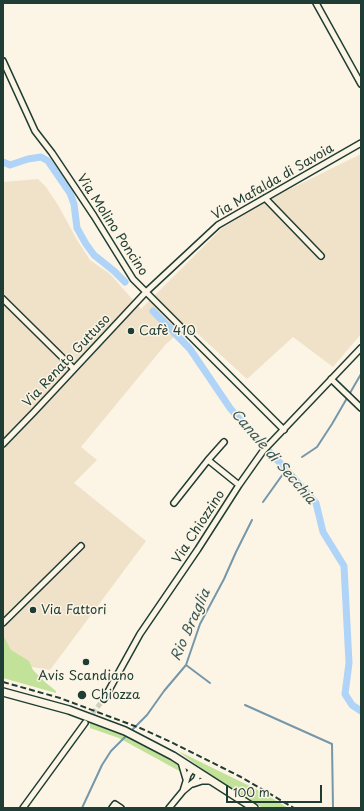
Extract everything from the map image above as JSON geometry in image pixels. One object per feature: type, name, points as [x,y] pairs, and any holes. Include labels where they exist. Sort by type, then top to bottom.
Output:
[{"type":"main road","points":[[3,692],[69,710],[133,734],[180,761],[254,808]]},
{"type":"street","points":[[316,3],[361,84]]},
{"type":"street","name":"Via Molino Poncino","points":[[3,61],[35,131],[52,153],[133,278],[284,430]]},
{"type":"street","name":"Via Mafalda di Savoia","points":[[146,292],[218,225],[361,143]]},
{"type":"street","points":[[265,198],[321,256]]},
{"type":"street","name":"Via Renato Guttuso","points":[[3,444],[146,292]]},
{"type":"street","points":[[3,299],[74,369]]},
{"type":"street","name":"Via Chiozzino","points":[[104,699],[140,634],[263,451],[361,348]]},
{"type":"street","points":[[331,379],[360,407]]},
{"type":"street","points":[[174,503],[224,442]]},
{"type":"street","points":[[208,460],[239,485]]},
{"type":"street","points":[[3,623],[81,546]]},
{"type":"street","points":[[23,808],[85,723]]},
{"type":"street","points":[[180,761],[186,780]]},
{"type":"street","points":[[183,790],[192,769]]},
{"type":"street","points":[[170,808],[183,790],[196,780],[199,773]]},
{"type":"street","points":[[190,785],[202,781],[211,781]]},
{"type":"street","points":[[112,808],[115,804],[121,808]]},
{"type":"shaded area","points":[[361,154],[361,334],[333,367],[293,337],[247,379],[188,325],[166,344],[81,447],[97,460],[74,483],[146,541],[50,670],[3,662],[3,182],[38,179],[46,187],[58,205],[90,260],[110,274],[141,309],[222,228],[282,193]]},
{"type":"green space","points":[[3,630],[4,637],[11,650],[29,661],[33,670],[56,691],[56,693],[3,678]]},
{"type":"green space","points":[[90,721],[131,736],[173,759],[180,765],[183,773],[119,738],[90,728]]},
{"type":"green space","points":[[178,751],[262,792],[288,808],[263,808],[217,780]]},
{"type":"waterway","name":"Canale di Secchia","points":[[3,162],[10,165],[28,159],[41,157],[48,161],[70,193],[74,204],[77,228],[86,244],[94,255],[125,282]]},
{"type":"waterway","name":"Canale di Secchia","points":[[153,311],[190,349],[230,408],[316,503],[323,532],[344,566],[349,663],[345,694],[352,705],[361,711]]},
{"type":"waterway","name":"Rio Braglia","points":[[302,457],[317,447],[361,374]]},
{"type":"waterway","name":"Rio Braglia","points":[[263,502],[283,474]]},
{"type":"waterway","name":"Rio Braglia","points":[[130,732],[147,715],[164,691],[186,665],[200,624],[224,579],[252,520]]},
{"type":"waterway","points":[[186,665],[210,683]]},
{"type":"waterway","points":[[245,705],[332,744],[333,808]]},
{"type":"waterway","name":"Rio Braglia","points":[[82,808],[102,765],[111,751],[127,735]]},
{"type":"tunnel","points":[[88,719],[104,699]]},
{"type":"railway","points":[[3,682],[60,698],[140,728],[241,777],[294,808]]},
{"type":"place","name":"Cafè 410","points":[[131,331]]},
{"type":"place","name":"Via Fattori","points":[[33,610]]},
{"type":"place","name":"Avis Scandiano","points":[[86,662]]},
{"type":"place","name":"Chiozza","points":[[82,695]]}]
